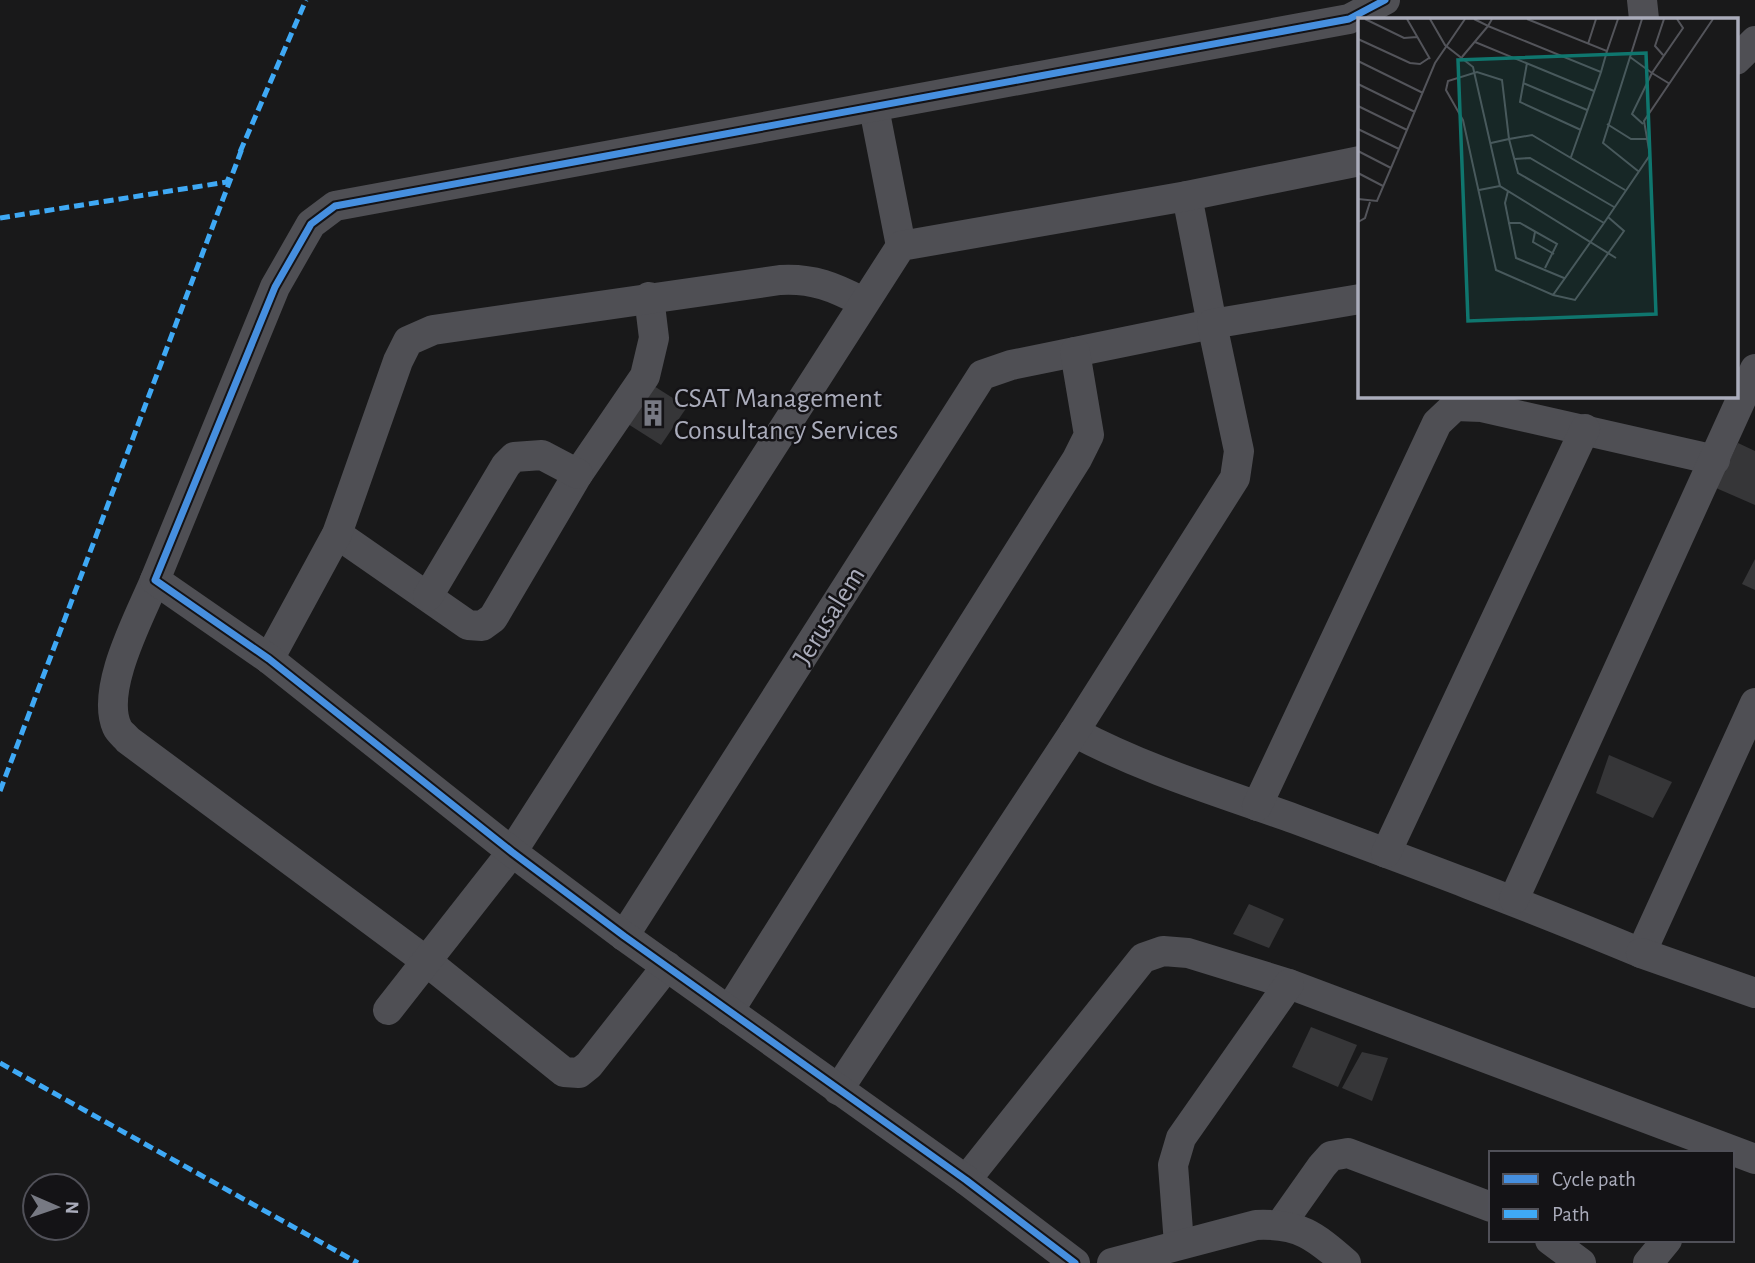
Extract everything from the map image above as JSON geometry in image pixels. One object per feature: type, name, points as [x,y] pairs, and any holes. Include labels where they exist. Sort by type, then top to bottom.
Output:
[{"type":"street","points":[[667,966],[589,1065],[579,1073],[564,1072],[426,961],[128,740],[117,728],[113,693],[135,626],[275,287],[311,224],[327,211],[350,202],[1349,19],[1385,0]]},
{"type":"street","points":[[1642,0],[1644,18]]},
{"type":"street","points":[[1738,58],[1755,41]]},
{"type":"street","points":[[387,1010],[512,852],[901,246],[874,108]]},
{"type":"street","points":[[901,246],[1187,196],[1358,161]]},
{"type":"street","points":[[838,1090],[1074,732],[1235,478],[1239,451],[1187,196]]},
{"type":"street","points":[[269,659],[337,534],[398,361],[408,341],[433,330],[649,297],[800,279],[829,285],[863,302]]},
{"type":"street","points":[[337,534],[468,625],[482,626],[493,618],[578,474],[646,376],[654,338],[649,297]]},
{"type":"street","name":"Jerusalem","points":[[624,936],[982,375],[1011,365],[1212,324],[1358,299]]},
{"type":"street","points":[[729,1011],[1077,459],[1089,435],[1075,352]]},
{"type":"street","points":[[1514,900],[1755,369]]},
{"type":"street","points":[[1257,806],[1437,422],[1455,406],[1482,407],[1715,460]]},
{"type":"street","points":[[1385,853],[1585,429]]},
{"type":"street","points":[[428,596],[514,457],[542,455],[578,474]]},
{"type":"street","points":[[155,580],[269,659],[512,852],[624,936],[965,1180],[1075,1263]]},
{"type":"street","points":[[1641,953],[1755,703]]},
{"type":"street","points":[[1074,732],[1124,759],[1173,779],[1257,806],[1514,900],[1641,953],[1755,993]]},
{"type":"street","points":[[965,1180],[1143,958],[1163,951],[1188,953],[1289,984],[1731,1151]]},
{"type":"street","points":[[1180,1244],[1173,1165],[1181,1138],[1289,984]]},
{"type":"street","points":[[1281,1224],[1322,1166],[1332,1156],[1348,1153],[1489,1206]]},
{"type":"street","points":[[1112,1263],[1256,1225],[1281,1224],[1298,1228],[1346,1263]]},
{"type":"street","points":[[1553,1242],[1581,1263]]},
{"type":"street","points":[[1648,1263],[1665,1242]]},
{"type":"building","name":"CSAT Management Consultancy Services","points":[[646,381],[687,407],[661,445],[620,419]]},
{"type":"building","points":[[1738,443],[1755,451],[1755,505],[1716,488]]},
{"type":"building","points":[[1755,559],[1755,590],[1742,584]]},
{"type":"building","points":[[1609,755],[1672,782],[1653,818],[1596,793]]},
{"type":"building","points":[[1249,904],[1284,919],[1269,948],[1233,934]]},
{"type":"building","points":[[1311,1027],[1357,1045],[1338,1087],[1292,1067]]},
{"type":"building","points":[[1362,1052],[1388,1058],[1372,1101],[1342,1088]]},
{"type":"marked path","points":[[240,152],[306,0]]},
{"type":"marked path","points":[[0,791],[243,146]]},
{"type":"marked path","points":[[0,218],[227,182],[230,175]]},
{"type":"marked path","points":[[0,1063],[358,1263]]},
{"type":"cycle path","points":[[1075,1263],[966,1180],[624,936],[512,852],[269,659],[155,580],[275,287],[311,224],[335,206],[1349,19],[1385,0]]},
{"type":"place","name":"CSAT Management Consultancy Services","points":[[653,413]]}]
